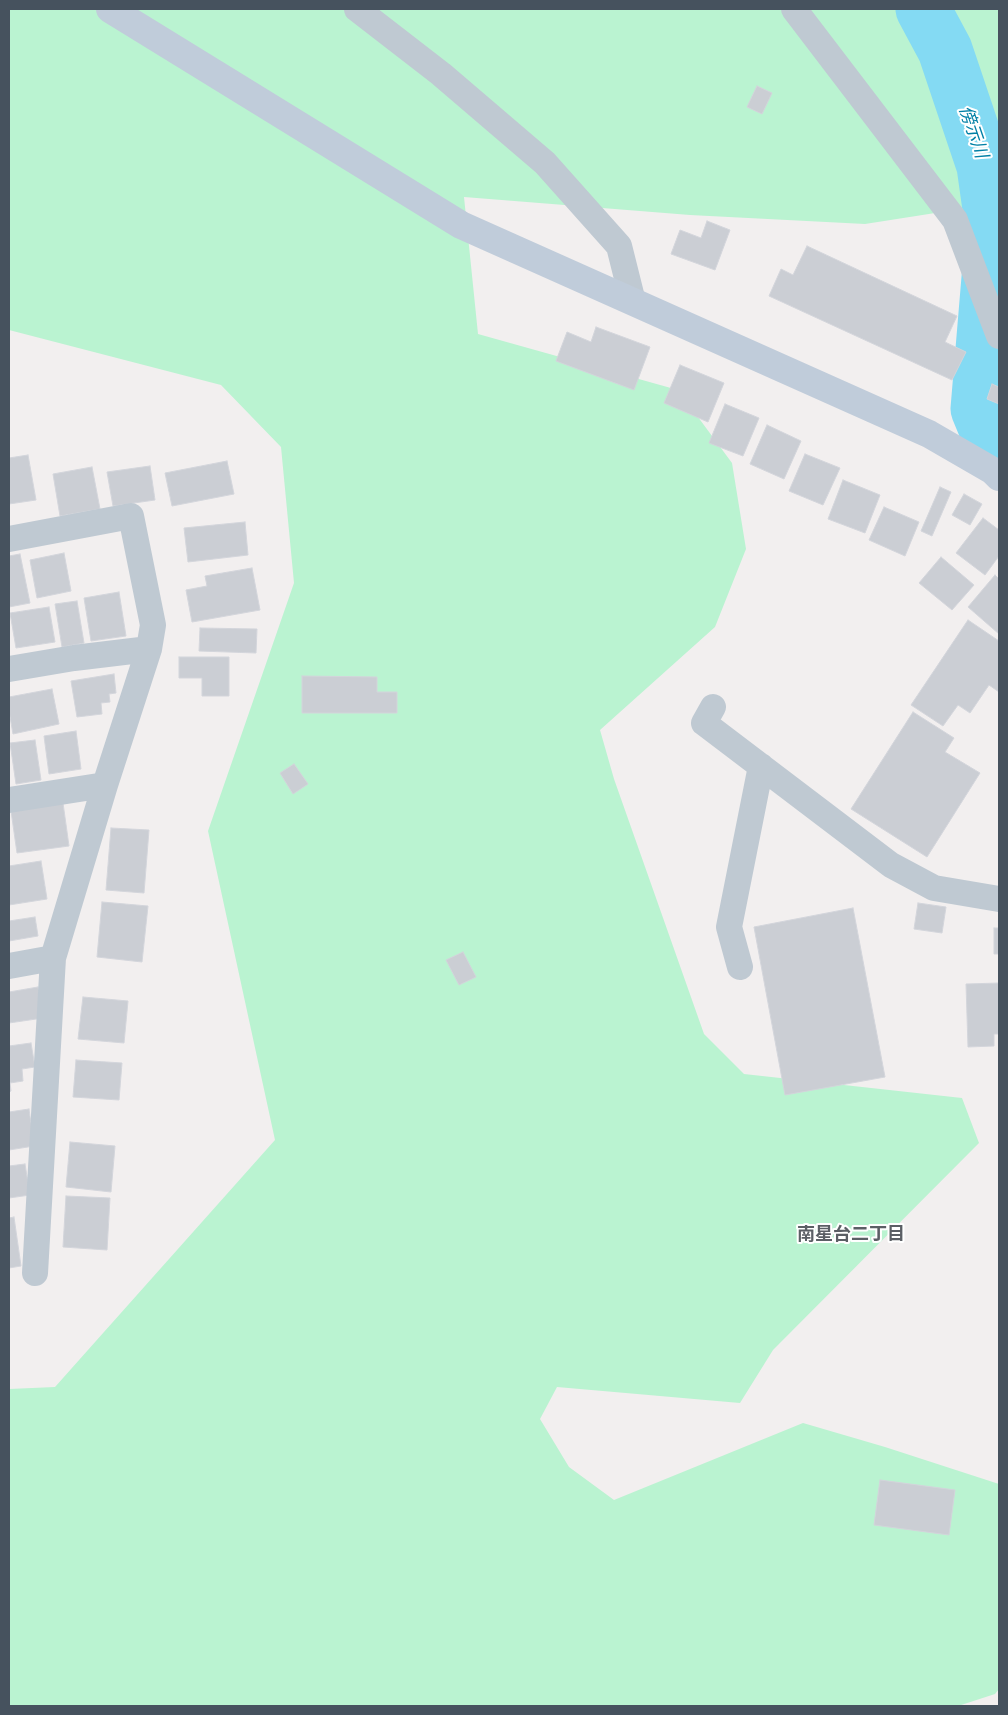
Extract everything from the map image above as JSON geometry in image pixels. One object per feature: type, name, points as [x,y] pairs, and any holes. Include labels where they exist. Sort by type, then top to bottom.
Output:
[{"type":"street","points":[[110,9],[461,226],[929,434],[997,471]]},
{"type":"street","points":[[357,9],[441,74],[545,163],[619,246],[633,302]]},
{"type":"street","points":[[794,9],[955,220],[999,336]]},
{"type":"street","points":[[9,539],[131,516],[153,625],[149,649],[105,785],[54,958],[35,1273]]},
{"type":"street","points":[[9,669],[74,658],[149,649]]},
{"type":"street","points":[[713,707],[704,723],[891,865],[934,888],[999,899]]},
{"type":"street","points":[[740,968],[729,927],[761,766]]},
{"type":"street","points":[[9,800],[105,785]]},
{"type":"street","points":[[9,966],[54,958]]},
{"type":"green space","points":[[9,9],[999,9],[999,203],[865,224],[690,215],[464,197],[478,334],[678,390],[732,463],[746,549],[715,627],[600,730],[614,779],[704,1034],[744,1074],[962,1098],[979,1143],[773,1350],[740,1403],[557,1387],[540,1419],[569,1467],[614,1500],[803,1423],[999,1484],[999,1689],[995,1694],[958,1706],[9,1706],[9,1389],[55,1387],[275,1140],[208,831],[294,583],[281,447],[221,385],[9,330]]},
{"type":"building","points":[[757,86],[772,93],[762,114],[747,107]]},
{"type":"building","points":[[707,221],[730,230],[715,270],[671,254],[680,230],[701,238]]},
{"type":"building","points":[[807,246],[957,316],[945,342],[966,352],[952,380],[769,296],[781,269],[793,275]]},
{"type":"building","points":[[596,327],[650,347],[634,390],[556,361],[567,332],[591,342]]},
{"type":"building","points":[[680,365],[724,383],[708,422],[664,403]]},
{"type":"building","points":[[992,384],[999,387],[999,404],[987,399]]},
{"type":"building","points":[[725,404],[759,418],[743,456],[709,443]]},
{"type":"building","points":[[767,425],[801,441],[784,479],[750,464]]},
{"type":"building","points":[[805,454],[840,468],[823,505],[789,491]]},
{"type":"building","points":[[28,455],[36,500],[9,504],[9,458]]},
{"type":"building","points":[[227,461],[234,494],[172,506],[165,473]]},
{"type":"building","points":[[150,466],[155,500],[113,506],[107,472]]},
{"type":"building","points":[[92,467],[100,509],[60,516],[53,474]]},
{"type":"building","points":[[843,480],[880,495],[865,533],[828,519]]},
{"type":"building","points":[[940,487],[951,492],[932,536],[921,531]]},
{"type":"building","points":[[964,494],[982,504],[970,525],[952,515]]},
{"type":"building","points":[[884,507],[919,522],[905,556],[869,540]]},
{"type":"building","points":[[983,518],[999,530],[999,556],[985,575],[956,553]]},
{"type":"building","points":[[245,522],[248,555],[188,562],[184,528]]},
{"type":"building","points":[[64,553],[71,591],[37,598],[30,560]]},
{"type":"building","points":[[20,554],[30,603],[9,607],[9,556]]},
{"type":"building","points":[[941,557],[974,585],[952,610],[919,583]]},
{"type":"building","points":[[252,568],[260,610],[192,622],[186,590],[207,586],[205,576]]},
{"type":"building","points":[[995,575],[999,579],[999,634],[968,607]]},
{"type":"building","points":[[119,592],[126,636],[91,641],[84,598]]},
{"type":"building","points":[[77,601],[84,643],[62,647],[55,604]]},
{"type":"building","points":[[49,607],[55,642],[16,648],[10,613]]},
{"type":"building","points":[[968,620],[999,641],[999,692],[989,685],[970,713],[958,705],[943,726],[911,705]]},
{"type":"building","points":[[200,628],[257,629],[256,653],[199,651]]},
{"type":"building","points":[[179,657],[229,657],[229,696],[202,696],[202,678],[179,678]]},
{"type":"building","points":[[114,674],[116,693],[109,694],[110,702],[101,703],[102,714],[77,717],[71,681]]},
{"type":"building","points":[[302,676],[377,677],[377,692],[397,692],[397,713],[302,713]]},
{"type":"building","points":[[52,689],[59,724],[13,734],[9,711],[9,697]]},
{"type":"building","points":[[913,712],[954,738],[945,752],[980,773],[927,857],[851,809]]},
{"type":"building","points":[[76,731],[81,769],[49,774],[44,736]]},
{"type":"building","points":[[35,740],[41,780],[16,784],[10,743]]},
{"type":"building","points":[[294,764],[308,784],[293,794],[280,773]]},
{"type":"building","points":[[63,803],[69,846],[17,853],[11,811]]},
{"type":"building","points":[[111,828],[149,830],[144,893],[106,890]]},
{"type":"building","points":[[41,861],[47,899],[9,905],[9,866]]},
{"type":"building","points":[[102,902],[148,906],[142,962],[97,957]]},
{"type":"building","points":[[918,903],[946,907],[942,933],[914,929]]},
{"type":"building","points":[[853,908],[885,1077],[785,1095],[754,927]]},
{"type":"building","points":[[35,917],[38,936],[9,941],[9,921]]},
{"type":"building","points":[[994,928],[999,928],[999,954],[994,954]]},
{"type":"building","points":[[463,952],[476,977],[459,985],[446,960]]},
{"type":"building","points":[[999,983],[999,1034],[994,1034],[994,1046],[968,1047],[966,984]]},
{"type":"building","points":[[38,987],[43,1018],[9,1023],[9,992]]},
{"type":"building","points":[[83,997],[128,1001],[124,1043],[78,1039]]},
{"type":"building","points":[[31,1043],[35,1067],[22,1069],[23,1081],[10,1083],[11,1091],[9,1092],[9,1046]]},
{"type":"building","points":[[76,1060],[122,1063],[119,1100],[73,1097]]},
{"type":"building","points":[[29,1109],[34,1146],[9,1150],[9,1112]]},
{"type":"building","points":[[70,1142],[115,1146],[111,1192],[66,1187]]},
{"type":"building","points":[[25,1164],[30,1195],[9,1198],[9,1166]]},
{"type":"building","points":[[66,1196],[110,1198],[107,1250],[63,1247]]},
{"type":"building","points":[[14,1217],[21,1266],[9,1268],[9,1218]]},
{"type":"building","points":[[880,1480],[955,1490],[949,1535],[874,1525]]},
{"type":"waterway","name":"傍示川","points":[[923,9],[945,50],[984,166],[993,230],[978,409],[985,426],[999,433]]},
{"type":"district","name":"南星台二丁目","points":[[851,1235]]}]
